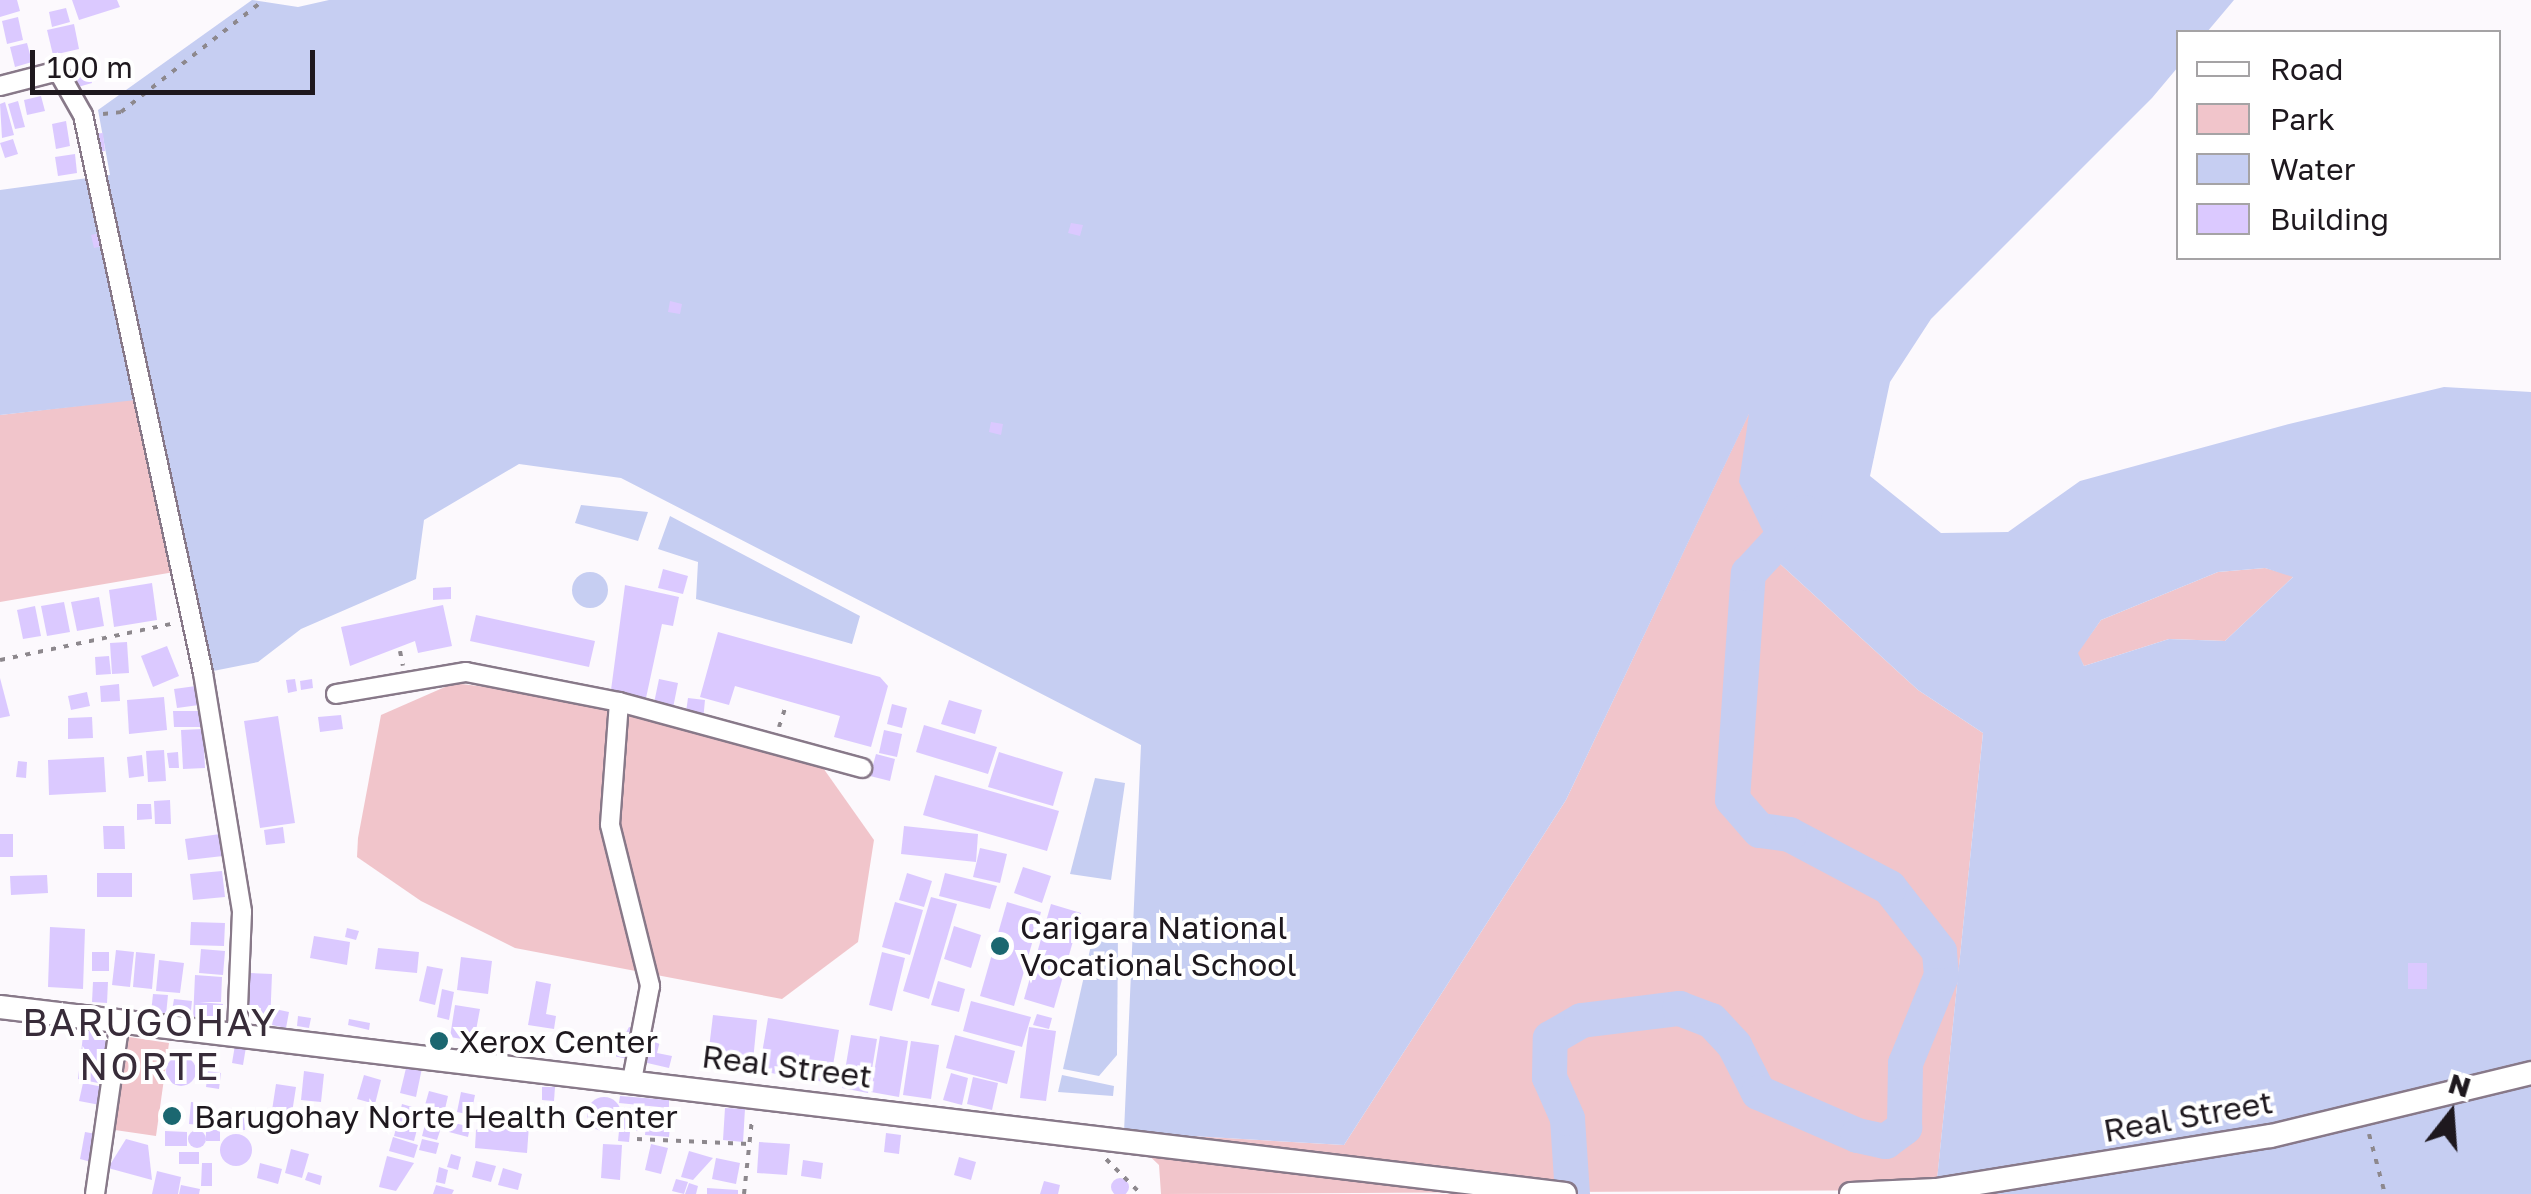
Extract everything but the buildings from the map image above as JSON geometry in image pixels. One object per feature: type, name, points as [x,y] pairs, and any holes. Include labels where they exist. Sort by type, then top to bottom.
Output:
[{"type":"main road","name":"Real Street","points":[[0,1007],[237,1032],[1556,1193]]},
{"type":"main road","name":"Real Street","points":[[1851,1194],[1955,1187],[2364,1115],[2531,1073]]},
{"type":"street","points":[[0,86],[45,72],[71,80],[83,115],[191,620],[242,912],[237,1032]]},
{"type":"street","points":[[336,694],[466,672],[619,702],[775,741],[862,768]]},
{"type":"street","points":[[619,702],[610,825],[650,986],[632,1080]]},
{"type":"street","points":[[95,1194],[120,1021]]},
{"type":"path","points":[[83,115],[121,112],[264,0]]},
{"type":"path","points":[[0,660],[191,620]]},
{"type":"path","points":[[775,741],[786,705]]},
{"type":"path","points":[[744,1194],[756,1095]]},
{"type":"path","points":[[2364,1115],[2385,1194]]},
{"type":"path","points":[[638,1139],[749,1144]]},
{"type":"path","points":[[1105,1139],[1106,1161],[1141,1194]]},
{"type":"green space","points":[[145,398],[180,571],[0,602],[0,415]]},
{"type":"green space","points":[[1751,409],[1778,562],[1918,690],[1983,733],[1936,1190],[1161,1194],[1159,1165],[1124,1132],[1344,1145],[1566,800]]},
{"type":"green space","points":[[2265,568],[2294,576],[2225,641],[2169,639],[2084,666],[2077,653],[2101,620],[2218,572]]},
{"type":"green space","points":[[454,683],[583,699],[821,765],[874,840],[858,942],[782,999],[515,948],[421,901],[357,857],[358,838],[381,715]]},
{"type":"green space","points":[[129,1037],[169,1043],[156,1136],[115,1130]]},
{"type":"water","points":[[252,0],[298,7],[329,0],[2234,0],[2209,30],[2176,30],[2176,69],[2152,98],[1931,319],[1890,382],[1870,476],[1941,533],[2008,532],[2080,481],[2289,424],[2444,387],[2531,392],[2531,1194],[1851,1194],[1936,1189],[1983,733],[1918,690],[1778,562],[1739,482],[1749,414],[1566,800],[1344,1145],[1124,1132],[1141,745],[621,478],[519,464],[424,520],[416,579],[301,629],[258,662],[203,673],[145,399],[0,415],[0,190],[110,175],[98,110]],"holes":[[[2265,568],[2293,577],[2225,641],[2169,639],[2084,666],[2078,653],[2101,620],[2218,572]]]},
{"type":"water","points":[[581,505],[648,512],[638,541],[575,523]]},
{"type":"water","points":[[670,516],[860,616],[852,644],[696,599],[698,562],[658,549]]},
{"type":"water","points":[[590,572],[602,578],[608,590],[602,602],[590,608],[578,602],[572,590],[578,578]]},
{"type":"water","points":[[1095,778],[1125,783],[1111,880],[1070,874]]},
{"type":"water","points":[[1094,932],[1118,932],[1117,1055],[1099,1076],[1063,1069]]},
{"type":"water","points":[[1062,1075],[1114,1086],[1113,1096],[1058,1092]]},
{"type":"waterway","points":[[1572,1194],[1567,1118],[1549,1077],[1550,1038],[1581,1020],[1679,1008],[1711,1020],[1734,1045],[1758,1092],[1857,1135],[1885,1141],[1904,1127],[1905,1063],[1941,975],[1939,951],[1889,887],[1789,834],[1759,830],[1732,799],[1748,573],[1804,512]]},
{"type":"place","name":"Carigara National Vocational School","points":[[1000,946]]},
{"type":"place","name":"Xerox Center","points":[[439,1041]]},
{"type":"place","name":"Barugohay Norte Health Center","points":[[172,1116]]},
{"type":"district","name":"BARUGOHAY NORTE","points":[[150,1044]]}]
